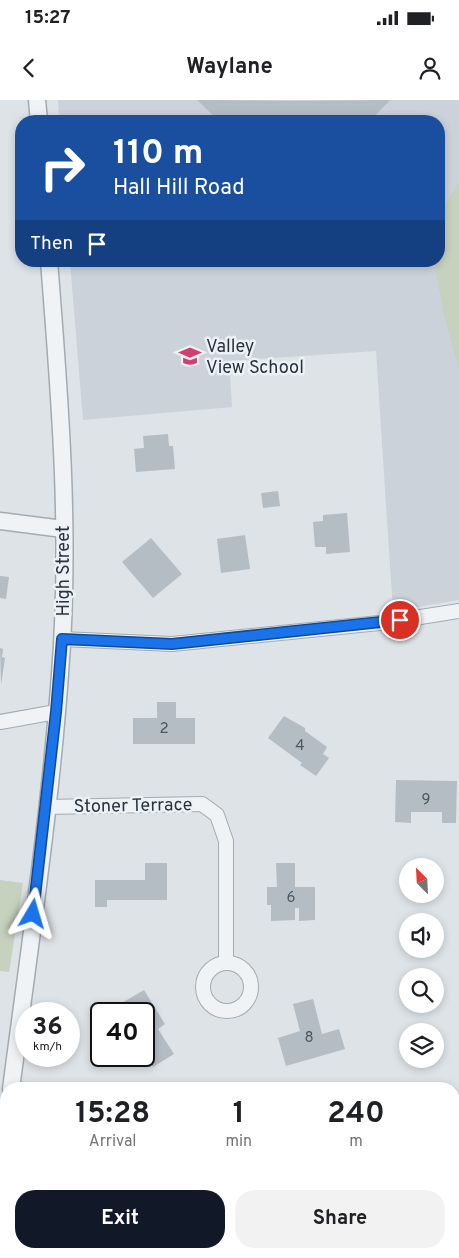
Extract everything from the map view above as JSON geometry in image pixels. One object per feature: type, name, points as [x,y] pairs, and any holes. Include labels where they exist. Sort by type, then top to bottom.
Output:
[{"type":"street","points":[[37,100],[38,115]]},
{"type":"street","name":"High Street","points":[[12,1082],[46,807],[62,639],[63,529],[59,384],[49,267]]},
{"type":"street","points":[[0,521],[63,529]]},
{"type":"street","points":[[62,639],[172,644],[389,622],[459,611]]},
{"type":"street","points":[[0,722],[56,712]]},
{"type":"street","name":"Stoner Terrace","points":[[46,807],[202,804],[217,815],[226,840],[226,962]]},
{"type":"shaded area","name":"Valley View School","points":[[58,100],[459,100],[459,600],[393,611],[376,351],[229,361],[232,407],[83,420],[70,267],[445,267],[445,115],[59,115]]},
{"type":"green space","points":[[459,182],[459,369],[444,316],[435,267],[445,267],[445,205]]},
{"type":"green space","points":[[0,880],[23,883],[9,972],[0,971]]},
{"type":"building","points":[[197,100],[390,100],[376,115],[213,115]]},
{"type":"building","points":[[168,434],[169,446],[173,446],[175,469],[136,472],[134,449],[144,448],[143,436]]},
{"type":"building","points":[[278,491],[280,506],[263,508],[261,493]]},
{"type":"building","points":[[347,513],[350,552],[326,554],[326,547],[315,547],[313,522],[323,521],[323,515]]},
{"type":"building","points":[[245,535],[250,569],[221,573],[217,539]]},
{"type":"building","points":[[151,538],[182,574],[153,598],[122,562]]},
{"type":"building","points":[[0,576],[9,577],[6,599],[0,598]]},
{"type":"building","points":[[0,648],[3,649],[2,657],[5,658],[1,685]]},
{"type":"building","points":[[157,702],[176,702],[176,718],[195,718],[195,744],[133,744],[133,718],[157,718]]},
{"type":"building","points":[[284,716],[305,728],[305,731],[327,747],[323,754],[329,758],[316,776],[300,765],[302,763],[268,738]]},
{"type":"building","points":[[396,780],[457,781],[456,823],[442,823],[442,812],[411,812],[411,823],[395,822]]},
{"type":"building","points":[[145,863],[167,863],[167,900],[107,900],[107,907],[95,907],[95,880],[145,880]]},
{"type":"building","points":[[276,863],[295,863],[295,887],[315,887],[315,920],[299,921],[299,908],[295,908],[295,920],[271,921],[271,905],[267,905],[267,887],[277,887]]},
{"type":"building","points":[[144,990],[151,1002],[124,1002]]},
{"type":"building","points":[[313,999],[322,1034],[339,1029],[345,1049],[286,1066],[278,1038],[300,1031],[293,1004]]},
{"type":"building","points":[[155,1008],[165,1024],[158,1029],[174,1054],[155,1066]]},
{"type":"place","name":"Valley View School","points":[[190,356]]},
{"type":"route","points":[[33,914],[43,840],[62,639],[172,644],[400,620]]}]
